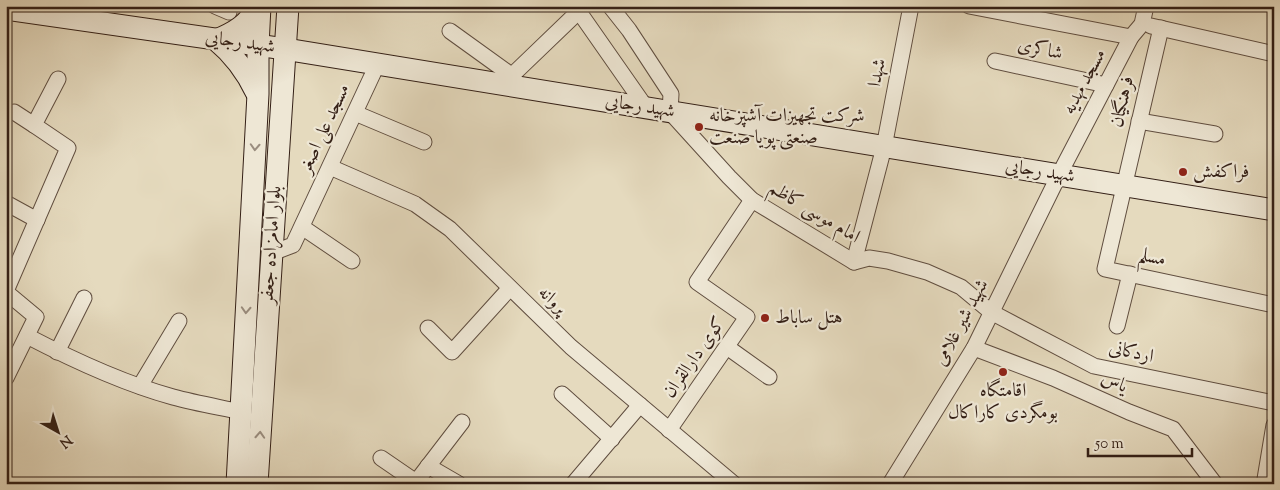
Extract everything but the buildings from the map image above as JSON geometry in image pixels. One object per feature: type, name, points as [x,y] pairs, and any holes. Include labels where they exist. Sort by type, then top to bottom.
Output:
[{"type":"main road","points":[[258,6],[245,24],[232,34],[216,40],[240,64],[257,103],[268,102],[277,105],[281,114]]},
{"type":"main road","name":"بلوار امامزاده جعفر","points":[[237,484],[257,103],[258,6]]},
{"type":"main road","name":"شهید رجایی","points":[[8,14],[216,40],[377,65],[506,80],[670,112],[1274,210]]},
{"type":"main road","points":[[287,14],[294,36],[306,48],[321,55]]},
{"type":"main road","name":"بلوار امامزاده جعفر","points":[[257,484],[287,14]]},
{"type":"main road","points":[[282,86],[307,63],[321,55]]},
{"type":"street","points":[[610,6],[629,30],[672,94],[670,112]]},
{"type":"street","name":"شهدا","points":[[854,262],[884,147],[911,6]]},
{"type":"street","points":[[969,6],[1131,37]]},
{"type":"street","name":"مسجد مهدیه","points":[[1059,175],[1131,37],[1142,24],[1146,6]]},
{"type":"street","points":[[450,31],[506,80],[577,9],[647,108]]},
{"type":"street","points":[[1142,24],[1274,54]]},
{"type":"street","name":"فرهنگیان","points":[[1124,186],[1161,28]]},
{"type":"street","name":"شاکری","points":[[995,62],[1106,84]]},
{"type":"street","name":"مسجد علی اصغر","points":[[272,253],[293,245],[377,65]]},
{"type":"street","points":[[34,124],[58,79]]},
{"type":"street","points":[[6,378],[36,318],[6,292],[68,148],[14,112]]},
{"type":"street","name":"امام موسی کاظم","points":[[670,112],[752,200],[854,262],[869,258],[888,261],[927,272],[960,287],[991,312]]},
{"type":"street","points":[[355,113],[424,142]]},
{"type":"street","points":[[1139,121],[1215,134]]},
{"type":"street","name":"پروانه","points":[[330,167],[415,204],[450,229],[571,348],[734,484]]},
{"type":"street","name":"شهید شیر غلامی","points":[[890,484],[974,348],[1059,175]]},
{"type":"street","name":"مسلم","points":[[1124,186],[1105,269],[1274,305]]},
{"type":"street","name":"کوی دارالقران","points":[[669,430],[747,317],[697,282],[752,200]]},
{"type":"street","points":[[6,203],[37,220]]},
{"type":"street","points":[[302,227],[352,261]]},
{"type":"street","points":[[1117,326],[1130,274]]},
{"type":"street","points":[[428,328],[452,352],[510,288]]},
{"type":"street","points":[[57,352],[84,298]]},
{"type":"street","name":"اردکانی","points":[[991,312],[1094,366],[1274,403]]},
{"type":"street","points":[[140,386],[179,321]]},
{"type":"street","points":[[27,336],[57,352],[140,386],[174,397],[240,412]]},
{"type":"street","points":[[727,347],[769,378]]},
{"type":"street","name":"یاس","points":[[974,348],[1053,378],[1129,412],[1173,429],[1214,484]]},
{"type":"street","points":[[562,394],[612,439]]},
{"type":"street","points":[[573,484],[640,405]]},
{"type":"street","points":[[381,458],[416,482],[462,422]]},
{"type":"street","points":[[1274,425],[1265,479],[1274,482]]},
{"type":"street","points":[[428,466],[458,484]]},
{"type":"place","name":"شرکت تجهیزات آشپزخانه صنعتی پویا صنعت","points":[[699,127]]},
{"type":"place","name":"فراکفش","points":[[1183,172]]},
{"type":"place","name":"هتل ساباط","points":[[765,318]]},
{"type":"place","name":"اقامتگاه بومگردی کاراکال","points":[[1003,372]]}]
